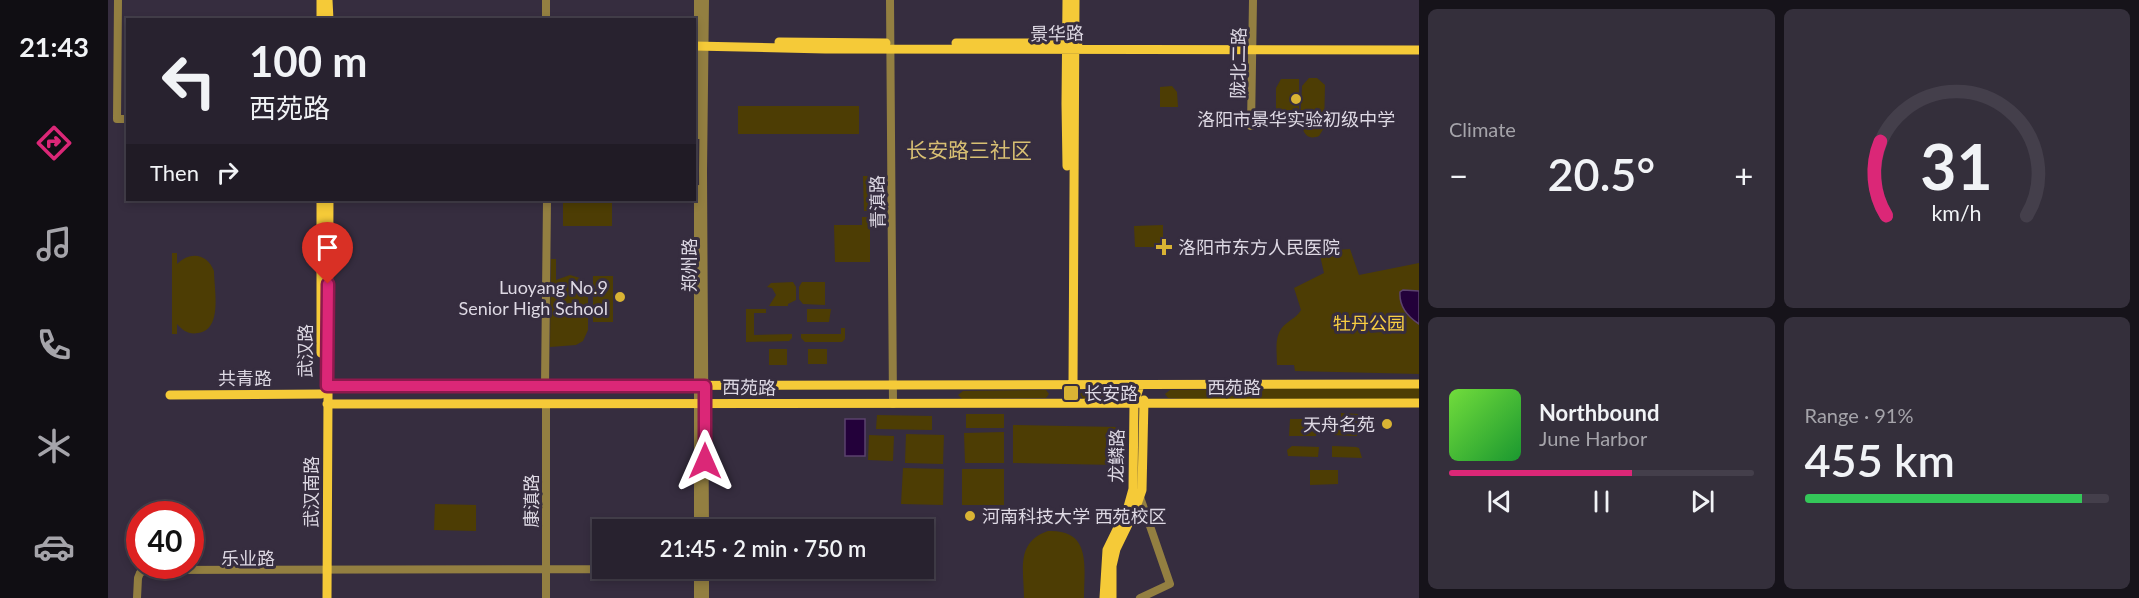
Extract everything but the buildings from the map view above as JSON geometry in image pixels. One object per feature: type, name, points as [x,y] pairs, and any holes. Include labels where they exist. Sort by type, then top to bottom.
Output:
[{"type":"main road","points":[[321,0],[321,18]]},
{"type":"main road","points":[[328,0],[329,18]]},
{"type":"main road","points":[[1067,0],[1071,46]]},
{"type":"main road","points":[[1069,403],[1071,46],[1075,0]]},
{"type":"main road","name":"景华路","points":[[699,44],[890,46],[1419,44]]},
{"type":"main road","name":"景华路","points":[[1254,46],[1419,50]]},
{"type":"main road","name":"武汉路","points":[[321,201],[324,390]]},
{"type":"main road","name":"武汉路","points":[[324,390],[329,201]]},
{"type":"main road","name":"西苑路","points":[[324,390],[543,386],[1419,384]]},
{"type":"main road","name":"龙鳞路","points":[[1112,598],[1112,566],[1116,549],[1140,496],[1144,404],[1140,385]]},
{"type":"main road","name":"龙鳞路","points":[[1104,598],[1107,550],[1117,525],[1128,507],[1133,489],[1134,404],[1140,385]]},
{"type":"main road","points":[[324,390],[327,404]]},
{"type":"main road","name":"共青路","points":[[170,395],[324,390]]},
{"type":"main road","name":"武汉南路","points":[[324,390],[325,598]]},
{"type":"main road","name":"西苑路","points":[[327,404],[1419,403]]},
{"type":"main road","name":"武汉南路","points":[[325,571],[327,404]]},
{"type":"street","points":[[118,0],[117,119],[126,119]]},
{"type":"street","points":[[544,0],[544,18]]},
{"type":"street","name":"郑州路","points":[[698,0],[701,386],[698,519]]},
{"type":"street","name":"郑州路","points":[[699,44],[705,0]]},
{"type":"street","name":"青滇路","points":[[890,0],[893,404]]},
{"type":"street","name":"陇北二路","points":[[1251,126],[1253,0]]},
{"type":"street","points":[[543,386],[544,201]]},
{"type":"street","name":"郑州路","points":[[701,403],[705,519]]},
{"type":"street","name":"康滇路","points":[[544,405],[544,598]]},
{"type":"street","points":[[1140,496],[1170,584],[1140,598]]},
{"type":"street","name":"乐业路","points":[[137,598],[138,578],[140,573],[146,570],[592,571]]},
{"type":"street","points":[[698,598],[700,579]]},
{"type":"street","points":[[702,579],[705,598]]},
{"type":"green space","points":[[1309,78],[1317,78],[1325,85],[1324,128],[1319,136],[1311,137],[1306,134],[1301,120],[1302,86]]},
{"type":"green space","points":[[1281,79],[1299,79],[1299,123],[1276,123],[1276,88]]},
{"type":"green space","points":[[1172,86],[1177,92],[1178,107],[1160,107],[1160,87]]},
{"type":"green space","points":[[738,106],[859,106],[859,134],[738,134]]},
{"type":"green space","points":[[863,176],[871,176],[872,211],[864,211]]},
{"type":"green space","points":[[563,201],[612,201],[612,226],[563,226]]},
{"type":"green space","points":[[862,217],[870,217],[870,262],[835,262],[834,225],[862,225]]},
{"type":"green space","points":[[1163,225],[1163,247],[1135,247],[1134,226]]},
{"type":"green space","name":"牡丹公园","points":[[1350,249],[1359,275],[1419,263],[1419,374],[1295,371],[1294,365],[1277,365],[1277,342],[1280,332],[1301,310],[1294,288],[1324,273],[1319,251]]},
{"type":"green space","points":[[172,253],[177,253],[177,264],[187,257],[203,257],[214,271],[216,298],[214,317],[206,330],[189,333],[177,324],[177,334],[172,334]]},
{"type":"green space","points":[[551,259],[556,259],[556,280],[570,275],[580,278],[585,283],[588,292],[588,330],[583,341],[576,345],[550,347]]},
{"type":"green space","points":[[593,276],[613,276],[613,322],[593,322],[593,311],[605,311],[593,310]]},
{"type":"green space","points":[[793,282],[796,287],[796,300],[788,306],[769,306],[776,295],[772,288],[767,287],[771,283]]},
{"type":"green space","points":[[802,282],[825,282],[825,305],[803,304],[799,299],[799,287]]},
{"type":"green space","points":[[746,309],[766,309],[766,313],[754,313],[754,335],[792,334],[792,338],[789,341],[746,342]]},
{"type":"green space","points":[[807,309],[831,309],[829,322],[807,322]]},
{"type":"green space","points":[[841,328],[845,328],[845,339],[842,342],[805,342],[801,338],[801,334],[841,334]]},
{"type":"green space","points":[[769,349],[787,349],[787,365],[769,365]]},
{"type":"green space","points":[[808,349],[827,349],[827,364],[808,364]]},
{"type":"green space","points":[[1419,387],[1419,401],[1203,400],[1168,398],[1165,394],[1170,390]]},
{"type":"green space","points":[[1046,390],[1049,394],[1046,398],[962,399],[958,395],[963,391]]},
{"type":"green space","points":[[1086,390],[1118,390],[1123,395],[1120,399],[1083,399],[1080,394]]},
{"type":"green space","points":[[1341,413],[1358,414],[1357,436],[1332,435],[1333,419],[1341,420]]},
{"type":"green space","points":[[966,414],[1004,414],[1004,428],[966,428]]},
{"type":"green space","points":[[877,415],[932,416],[932,430],[876,429]]},
{"type":"green space","points":[[1290,419],[1316,419],[1316,436],[1289,436]]},
{"type":"green space","points":[[1013,425],[1117,427],[1116,465],[1013,463]]},
{"type":"green space","points":[[1004,432],[1004,463],[965,463],[964,433]]},
{"type":"green space","points":[[906,434],[944,435],[943,464],[905,463]]},
{"type":"green space","points":[[869,435],[894,436],[893,461],[868,460]]},
{"type":"green space","points":[[1292,446],[1319,447],[1318,457],[1288,456],[1287,450]]},
{"type":"green space","points":[[1332,446],[1359,448],[1362,458],[1332,457]]},
{"type":"green space","points":[[903,468],[944,469],[943,505],[901,504]]},
{"type":"green space","points":[[962,469],[1004,469],[1004,505],[962,505]]},
{"type":"green space","points":[[1310,470],[1338,470],[1338,484],[1310,485]]},
{"type":"green space","points":[[435,504],[476,505],[476,531],[434,530]]},
{"type":"green space","points":[[1048,531],[1062,532],[1072,536],[1079,543],[1084,563],[1084,598],[1024,598],[1023,568],[1026,550],[1030,542]]},
{"type":"shaded area","points":[[1403,290],[1419,291],[1419,324],[1411,318],[1403,306],[1400,292]]},
{"type":"shaded area","points":[[845,419],[865,419],[865,456],[845,456]]},
{"type":"place","name":"洛阳市景华实验初级中学","points":[[1296,99]]},
{"type":"place","name":"洛阳市东方人民医院","points":[[1164,247]]},
{"type":"place","name":"Luoyang No.9 Senior High School","points":[[620,297]]},
{"type":"place","name":"长安路","points":[[1071,393]]},
{"type":"place","name":"天舟名苑","points":[[1387,424]]},
{"type":"place","name":"河南科技大学 西苑校区","points":[[970,516]]},
{"type":"district","name":"长安路三社区","points":[[969,149]]},
{"type":"route","points":[[328,284],[327,386],[705,386],[705,461]]}]
